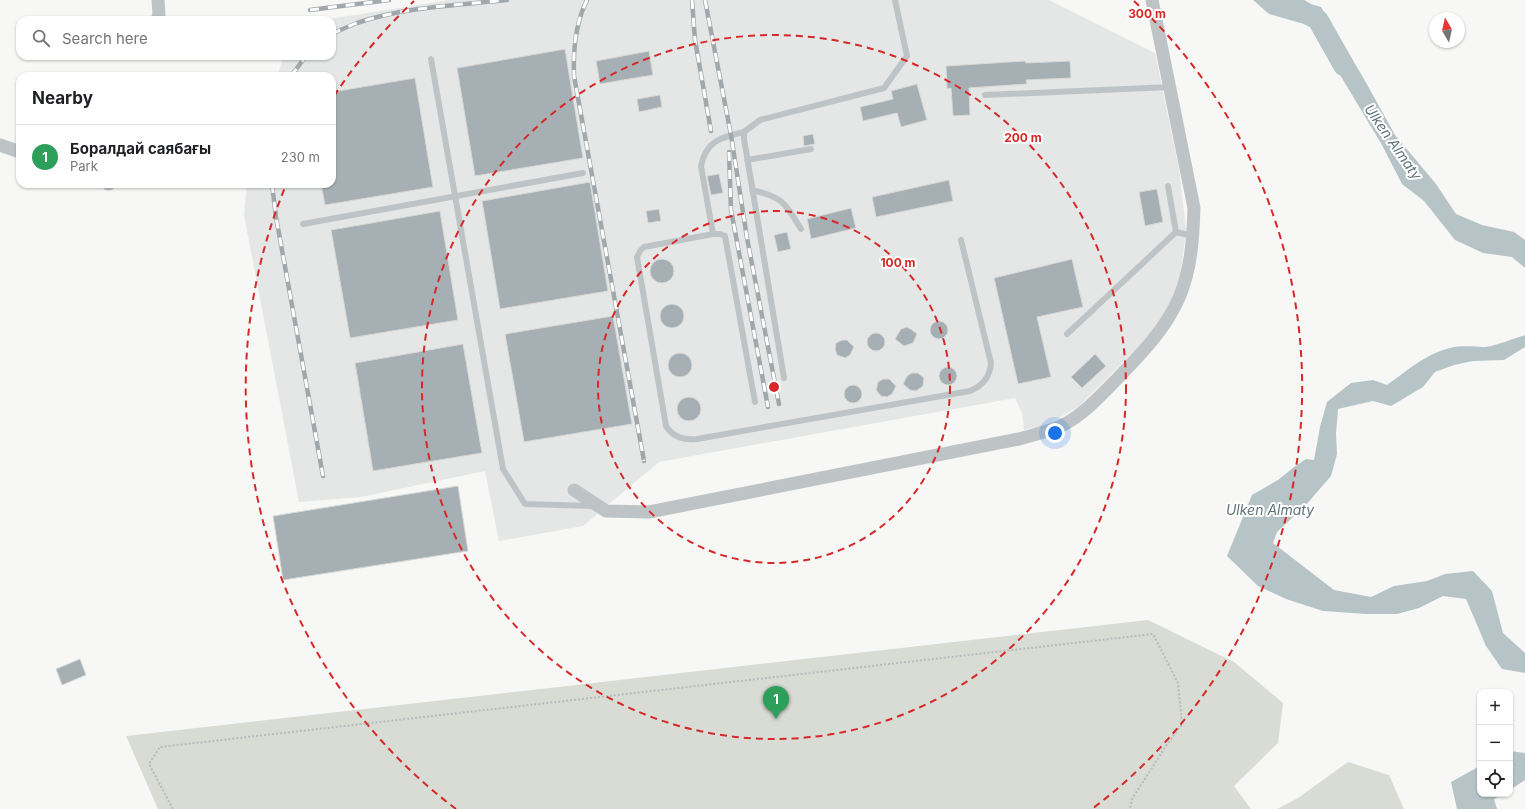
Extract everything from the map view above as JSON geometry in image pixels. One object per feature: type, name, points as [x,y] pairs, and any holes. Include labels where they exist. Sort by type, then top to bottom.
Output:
[{"type":"street","points":[[158,0],[158,16]]},
{"type":"street","points":[[574,490],[606,511],[649,512],[1041,434],[1063,424],[1088,409],[1152,341],[1167,321],[1181,290],[1188,267],[1193,236],[1194,208],[1152,0]]},
{"type":"street","points":[[0,145],[16,151]]},
{"type":"lane","points":[[713,234],[701,166],[703,157],[709,147],[716,140],[723,137],[744,132],[760,120],[884,88],[906,56],[895,0]]},
{"type":"lane","points":[[431,59],[503,469],[525,504],[599,507]]},
{"type":"lane","points":[[985,95],[1170,87]]},
{"type":"lane","points":[[744,132],[747,160],[784,378]]},
{"type":"lane","points":[[747,160],[811,150]]},
{"type":"lane","points":[[302,224],[583,173]]},
{"type":"lane","points":[[1168,186],[1176,232]]},
{"type":"lane","points":[[752,190],[776,197],[787,205],[801,229]]},
{"type":"lane","points":[[1176,232],[1193,236]]},
{"type":"lane","points":[[1067,334],[1176,232]]},
{"type":"lane","points":[[756,402],[725,236],[713,234],[644,248],[640,251],[637,257],[666,426],[670,432],[677,437],[686,440],[705,438],[954,394],[977,388],[983,383],[990,371],[991,363],[961,240]]},
{"type":"path","points":[[173,809],[149,764],[160,747],[1153,634],[1178,683],[1182,724],[1132,798],[1130,809]]},
{"type":"shaded area","points":[[449,0],[1049,0],[1155,53],[1179,169],[1186,229],[1180,281],[1163,319],[1145,341],[1078,407],[1048,424],[1024,430],[1022,413],[1015,398],[659,462],[583,526],[499,541],[485,471],[361,497],[299,502],[244,215],[247,188],[336,188],[336,72],[278,72],[283,60],[336,60],[336,18]]},
{"type":"shaded area","points":[[1148,620],[1234,662],[1283,703],[1278,743],[1234,786],[1251,809],[158,809],[126,736]]},
{"type":"shaded area","points":[[1348,762],[1389,775],[1404,809],[1277,809],[1298,798]]},
{"type":"water","name":"Ulken Almaty","points":[[1253,0],[1297,0],[1321,7],[1395,135],[1436,184],[1456,214],[1482,225],[1514,232],[1525,240],[1525,268],[1512,257],[1483,253],[1455,240],[1424,201],[1402,184],[1382,145],[1336,68],[1329,38],[1318,28],[1269,14]]},
{"type":"water","name":"Ulken Almaty","points":[[1525,335],[1525,347],[1504,360],[1473,361],[1454,365],[1435,372],[1423,387],[1391,406],[1373,401],[1338,409],[1336,434],[1337,454],[1331,476],[1305,506],[1277,532],[1273,543],[1334,590],[1371,597],[1394,586],[1427,581],[1445,574],[1473,571],[1492,591],[1503,633],[1525,653],[1525,673],[1502,669],[1486,646],[1466,599],[1443,596],[1419,608],[1397,614],[1366,614],[1323,611],[1286,599],[1258,586],[1227,556],[1252,495],[1278,480],[1306,459],[1314,460],[1320,427],[1327,402],[1351,383],[1373,380],[1387,385],[1432,354],[1450,348],[1467,346],[1488,347]]},
{"type":"water","points":[[1513,751],[1525,753],[1525,780],[1513,788]]},
{"type":"water","points":[[1477,768],[1477,797],[1498,797],[1494,799],[1497,809],[1457,809],[1451,782]]},
{"type":"building","points":[[565,49],[583,158],[475,176],[457,68]]},
{"type":"building","points":[[649,51],[653,75],[600,84],[596,61]]},
{"type":"building","points":[[1025,61],[1026,63],[1070,61],[1071,78],[1026,80],[1027,84],[969,88],[970,115],[953,116],[951,88],[947,89],[946,66]]},
{"type":"building","points":[[415,78],[433,187],[325,205],[322,188],[336,188],[336,91]]},
{"type":"building","points":[[917,84],[927,120],[901,127],[897,113],[863,121],[860,107],[893,99],[891,91]]},
{"type":"building","points":[[660,95],[662,107],[639,112],[637,99]]},
{"type":"building","points":[[813,134],[815,144],[804,146],[803,136]]},
{"type":"building","points":[[719,174],[723,193],[711,195],[707,176]]},
{"type":"building","points":[[949,180],[953,201],[876,217],[872,197]]},
{"type":"building","points":[[590,182],[608,291],[500,309],[482,201]]},
{"type":"building","points":[[1157,189],[1163,222],[1145,226],[1139,192]]},
{"type":"building","points":[[851,208],[856,228],[811,239],[807,219]]},
{"type":"building","points":[[659,209],[661,221],[648,223],[646,211]]},
{"type":"building","points":[[440,211],[458,320],[350,338],[331,230]]},
{"type":"building","points":[[787,232],[791,249],[778,252],[774,235]]},
{"type":"building","points":[[662,259],[671,262],[674,271],[671,280],[662,283],[653,280],[650,271],[653,262]]},
{"type":"building","points":[[1072,259],[1083,307],[1037,317],[1051,377],[1018,384],[994,278]]},
{"type":"building","points":[[672,304],[681,307],[684,316],[681,325],[672,328],[663,325],[660,316],[663,307]]},
{"type":"building","points":[[613,316],[632,424],[524,442],[505,334]]},
{"type":"building","points":[[939,321],[946,323],[948,330],[946,337],[939,339],[932,337],[930,330],[932,323]]},
{"type":"building","points":[[907,327],[917,334],[913,343],[904,346],[895,339],[901,329]]},
{"type":"building","points":[[872,333],[880,333],[885,338],[883,349],[880,351],[872,351],[867,346],[867,338]]},
{"type":"building","points":[[842,340],[847,340],[854,347],[850,355],[845,358],[837,355],[835,349],[836,343]]},
{"type":"building","points":[[463,344],[482,453],[373,471],[355,363]]},
{"type":"building","points":[[680,353],[689,356],[692,365],[689,374],[680,377],[671,374],[668,365],[671,356]]},
{"type":"building","points":[[1095,354],[1106,366],[1082,388],[1071,377]]},
{"type":"building","points":[[948,367],[952,368],[956,372],[956,380],[952,384],[948,385],[944,384],[940,380],[939,376],[940,372],[944,368]]},
{"type":"building","points":[[912,373],[918,373],[924,378],[923,386],[916,391],[910,390],[903,384],[907,376]]},
{"type":"building","points":[[883,379],[889,379],[896,386],[892,394],[887,397],[881,396],[876,390],[878,382]]},
{"type":"building","points":[[849,385],[857,385],[862,390],[860,401],[857,403],[849,403],[844,398],[844,390]]},
{"type":"building","points":[[689,397],[698,400],[701,409],[698,418],[689,421],[680,418],[677,409],[680,400]]},
{"type":"building","points":[[458,486],[468,551],[283,580],[273,516]]},
{"type":"building","points":[[80,659],[86,675],[62,685],[56,669]]},
{"type":"waterway","name":"Ulken Almaty","points":[[1283,0],[1318,20],[1344,66]]},
{"type":"railway","points":[[310,10],[389,0]]},
{"type":"railway","points":[[336,32],[357,23],[393,13],[431,7],[507,0]]},
{"type":"railway","points":[[587,0],[577,28],[574,76],[644,461]]},
{"type":"railway","points":[[692,0],[695,40],[711,131]]},
{"type":"railway","points":[[705,0],[731,135],[747,238],[779,404]]},
{"type":"railway","points":[[294,72],[303,60]]},
{"type":"railway","points":[[729,152],[731,210],[768,407]]},
{"type":"railway","points":[[272,188],[276,217],[323,476]]},
{"type":"place","name":"Боралдай саябағы","points":[[776,719]]}]
